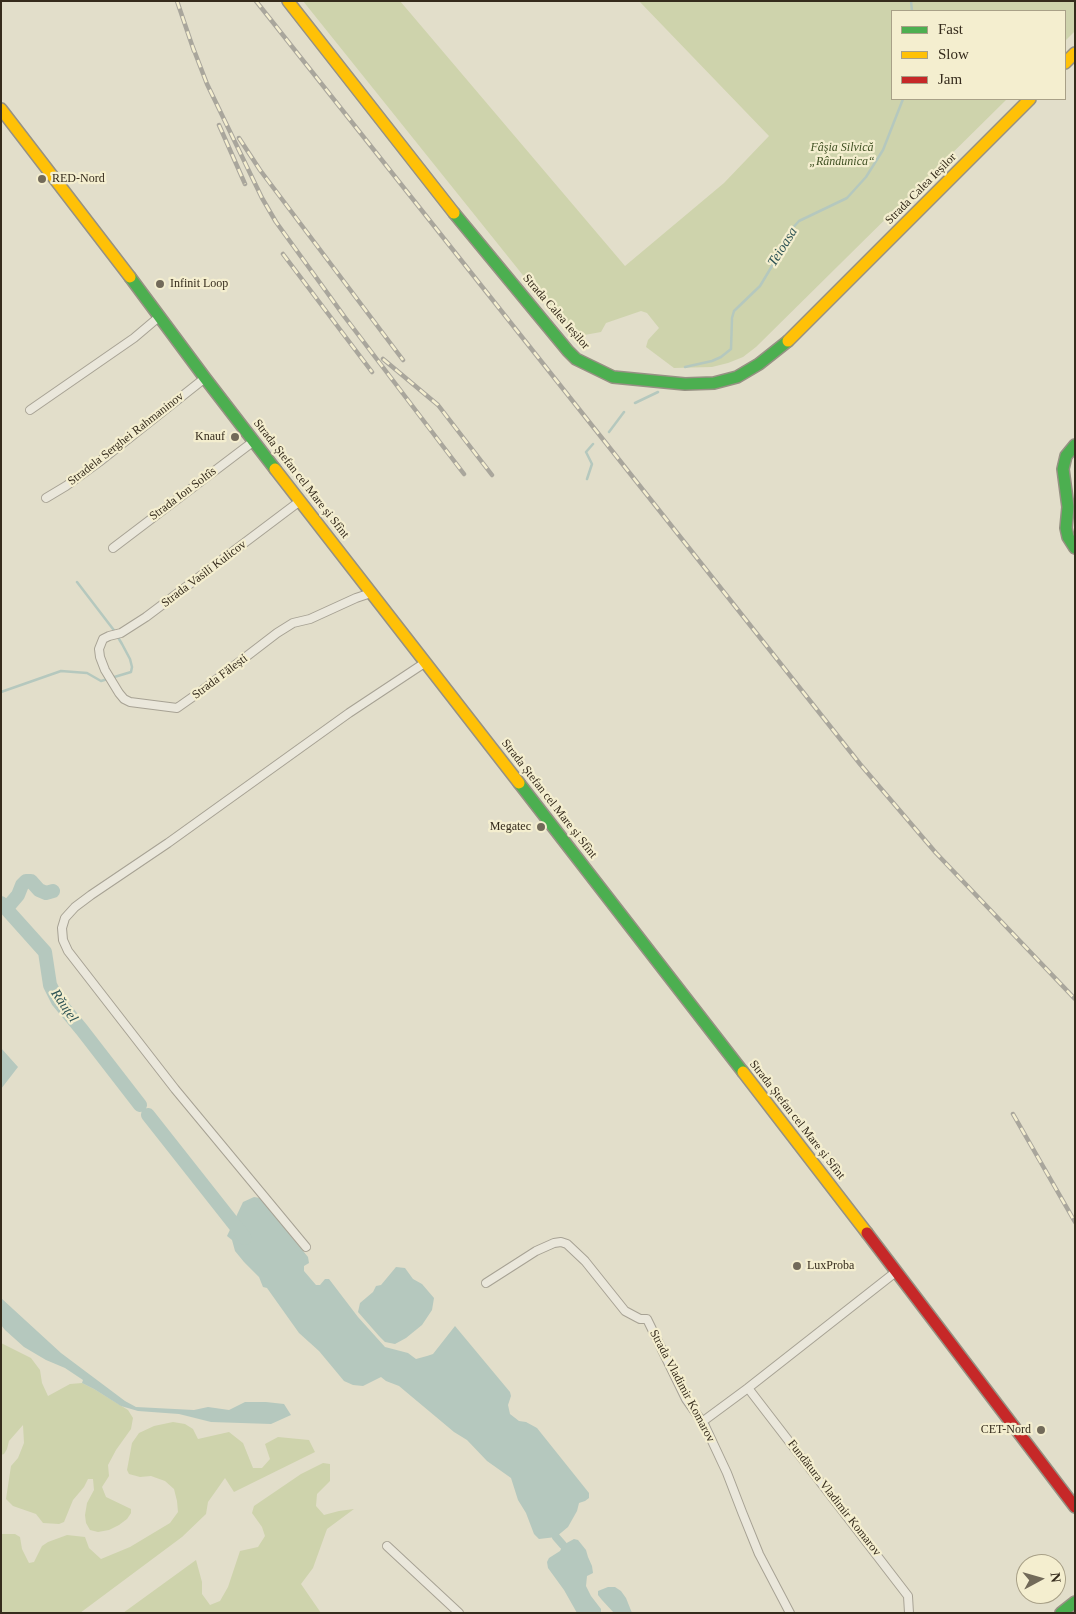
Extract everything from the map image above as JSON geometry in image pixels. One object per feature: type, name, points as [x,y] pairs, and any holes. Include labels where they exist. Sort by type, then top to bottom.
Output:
[{"type":"main road","name":"Strada Calea Ieșilor","points":[[288,1],[460,220],[568,351],[576,359],[601,372],[613,377],[626,379],[684,384],[714,383],[737,377],[759,364],[788,341],[1029,100]]},
{"type":"main road","points":[[1066,62],[1075,53]]},
{"type":"main road","name":"Strada Ștefan cel Mare și Sfînt","points":[[1,109],[160,316],[205,378],[897,1271],[1075,1507]]},
{"type":"main road","points":[[1075,445],[1066,456],[1063,469],[1068,507],[1066,528],[1075,548]]},
{"type":"main road","points":[[1061,1613],[1075,1602]]},
{"type":"street","points":[[30,410],[134,338],[160,316]]},
{"type":"street","name":"Stradela Serghei Rahmaninov","points":[[46,498],[99,462],[205,378]]},
{"type":"street","name":"Strada Ion Soltîs","points":[[113,548],[254,441]]},
{"type":"street","name":"Strada Vasili Kulicov","points":[[103,639],[121,633],[146,617],[300,501]]},
{"type":"street","name":"Strada Fălești","points":[[103,639],[99,649],[102,664],[112,683],[124,699],[130,702],[177,708],[293,623],[310,619],[371,593]]},
{"type":"street","points":[[306,1246],[175,1089],[68,951],[63,940],[62,928],[65,918],[75,907],[91,895],[168,844],[349,714],[426,662]]},
{"type":"street","name":"Strada Vladimir Komarov","points":[[486,1283],[536,1251],[561,1242],[567,1244],[585,1261],[625,1310],[640,1319],[646,1319],[686,1399],[702,1422],[727,1473],[759,1554],[790,1613]]},
{"type":"street","points":[[702,1422],[897,1271]]},
{"type":"street","name":"Fundătura Vladimir Komarov","points":[[748,1388],[900,1585],[909,1598],[909,1613]]},
{"type":"street","points":[[387,1546],[455,1611]]},
{"type":"green space","name":"Fâşia Silvică „Rândunica“","points":[[303,1],[400,1],[625,266],[724,183],[769,136],[639,1],[1075,1],[1075,31],[1066,40],[1066,10],[891,10],[891,100],[1006,100],[756,347],[743,357],[712,367],[674,368],[646,347],[648,340],[659,328],[647,313],[641,311],[606,323],[601,332],[579,336],[534,289]]},
{"type":"green space","points":[[1,1343],[31,1358],[40,1370],[42,1383],[48,1396],[70,1384],[82,1383],[128,1410],[133,1418],[131,1429],[108,1465],[109,1476],[102,1487],[106,1497],[131,1509],[127,1519],[119,1525],[109,1530],[98,1532],[90,1530],[86,1523],[87,1503],[94,1490],[93,1479],[88,1479],[73,1500],[64,1522],[59,1524],[43,1523],[36,1514],[13,1506],[6,1499],[11,1466],[18,1458],[24,1443],[23,1425],[9,1441],[4,1454],[1,1455]]},
{"type":"green space","points":[[173,1422],[185,1424],[193,1429],[198,1439],[229,1432],[243,1443],[253,1468],[262,1468],[270,1459],[265,1444],[278,1437],[309,1440],[315,1452],[234,1492],[225,1478],[208,1502],[206,1514],[182,1537],[80,1613],[1,1613],[1,1534],[15,1534],[20,1537],[22,1549],[29,1563],[34,1562],[42,1546],[67,1535],[85,1537],[89,1548],[101,1559],[130,1547],[170,1523],[178,1512],[174,1489],[165,1481],[151,1476],[140,1477],[129,1474],[127,1470],[132,1443],[139,1433],[154,1426]]},
{"type":"green space","points":[[323,1463],[330,1464],[330,1481],[317,1494],[316,1506],[324,1515],[354,1509],[327,1529],[313,1568],[301,1584],[321,1613],[123,1613],[196,1560],[202,1582],[202,1594],[210,1605],[220,1601],[228,1587],[240,1551],[258,1547],[265,1536],[262,1527],[252,1513],[254,1506],[301,1474]]},
{"type":"shaded area","points":[[1,1048],[18,1067],[1,1089]]},
{"type":"shaded area","points":[[254,1197],[260,1198],[308,1257],[309,1263],[304,1266],[304,1271],[316,1285],[320,1285],[325,1279],[329,1279],[358,1317],[385,1347],[408,1353],[416,1359],[427,1356],[433,1354],[455,1326],[510,1392],[511,1396],[508,1405],[510,1414],[519,1421],[526,1422],[537,1428],[589,1493],[589,1498],[579,1503],[577,1511],[568,1527],[556,1537],[539,1539],[534,1534],[526,1513],[518,1500],[511,1478],[487,1461],[467,1440],[454,1432],[399,1386],[381,1377],[363,1386],[353,1385],[344,1381],[319,1351],[299,1333],[267,1288],[263,1287],[259,1277],[235,1251],[232,1240],[227,1236],[243,1202]]},
{"type":"shaded area","points":[[396,1267],[405,1268],[413,1279],[422,1284],[434,1298],[432,1310],[422,1325],[395,1344],[385,1342],[358,1312],[360,1303],[373,1292],[376,1286],[381,1285]]},
{"type":"shaded area","points":[[1,1298],[61,1353],[125,1401],[136,1407],[194,1410],[208,1407],[229,1410],[245,1402],[266,1402],[284,1404],[291,1415],[271,1424],[211,1422],[179,1414],[138,1411],[121,1406],[82,1383],[83,1380],[65,1368],[46,1360],[24,1347],[5,1330],[1,1325]]},
{"type":"shaded area","points":[[574,1539],[578,1540],[586,1550],[592,1566],[593,1573],[587,1576],[586,1586],[601,1609],[601,1613],[577,1613],[564,1590],[548,1568],[547,1562],[549,1558],[560,1551],[563,1545]]},
{"type":"shaded area","points":[[608,1587],[615,1587],[621,1591],[632,1613],[614,1613],[598,1595],[598,1591]]},
{"type":"waterway","name":"Teioasa","points":[[911,1],[912,10]]},
{"type":"waterway","name":"Teioasa","points":[[685,367],[712,361],[731,349],[734,311],[760,286],[790,231],[799,221],[847,198],[866,177],[883,150],[903,100]]},
{"type":"waterway","points":[[635,403],[658,392]]},
{"type":"waterway","points":[[609,432],[624,412]]},
{"type":"waterway","points":[[587,479],[592,464],[586,452],[593,444]]},
{"type":"waterway","points":[[1,692],[61,671],[87,673],[101,681],[131,672],[130,659],[122,644],[113,629],[77,582]]},
{"type":"waterway","name":"Teioasa","points":[[7,908],[18,895],[26,881],[31,881],[39,890],[46,893],[53,891]]},
{"type":"waterway","name":"Răuțel","points":[[1,903],[45,952],[50,985],[58,1001],[140,1105]]},
{"type":"waterway","name":"Răuțel","points":[[148,1115],[245,1238]]},
{"type":"waterway","points":[[556,1537],[563,1545]]},
{"type":"railway","points":[[177,1],[194,51]]},
{"type":"railway","points":[[256,1],[860,764],[936,853],[1075,999]]},
{"type":"railway","points":[[192,45],[207,84],[262,198],[276,222],[344,316],[464,474]]},
{"type":"railway","points":[[219,125],[245,184]]},
{"type":"railway","points":[[239,138],[260,170],[403,360]]},
{"type":"railway","points":[[283,254],[372,372]]},
{"type":"railway","points":[[383,359],[438,405],[492,475]]},
{"type":"railway","points":[[1013,1114],[1075,1222]]},
{"type":"traffic: fast","points":[[454,213],[568,351],[576,359],[613,377],[685,384],[714,383],[737,377],[759,364],[788,341]]},
{"type":"traffic: fast","points":[[130,277],[275,469]]},
{"type":"traffic: fast","points":[[1075,445],[1066,456],[1063,469],[1068,507],[1066,528],[1068,537],[1075,548]]},
{"type":"traffic: fast","points":[[519,783],[743,1072]]},
{"type":"traffic: fast","points":[[1061,1613],[1075,1602]]},
{"type":"traffic: slow","points":[[288,1],[454,213]]},
{"type":"traffic: slow","points":[[1066,62],[1075,53]]},
{"type":"traffic: slow","points":[[788,341],[1029,100]]},
{"type":"traffic: slow","points":[[1,109],[130,277]]},
{"type":"traffic: slow","points":[[275,469],[519,783]]},
{"type":"traffic: slow","points":[[743,1072],[867,1233]]},
{"type":"traffic: jam","points":[[867,1233],[1075,1507]]},
{"type":"place","name":"RED-Nord","points":[[42,179]]},
{"type":"place","name":"Infinit Loop","points":[[160,284]]},
{"type":"place","name":"Knauf","points":[[235,437]]},
{"type":"place","name":"Megatec","points":[[541,827]]},
{"type":"place","name":"LuxProba","points":[[797,1266]]},
{"type":"place","name":"CET-Nord","points":[[1041,1430]]}]
